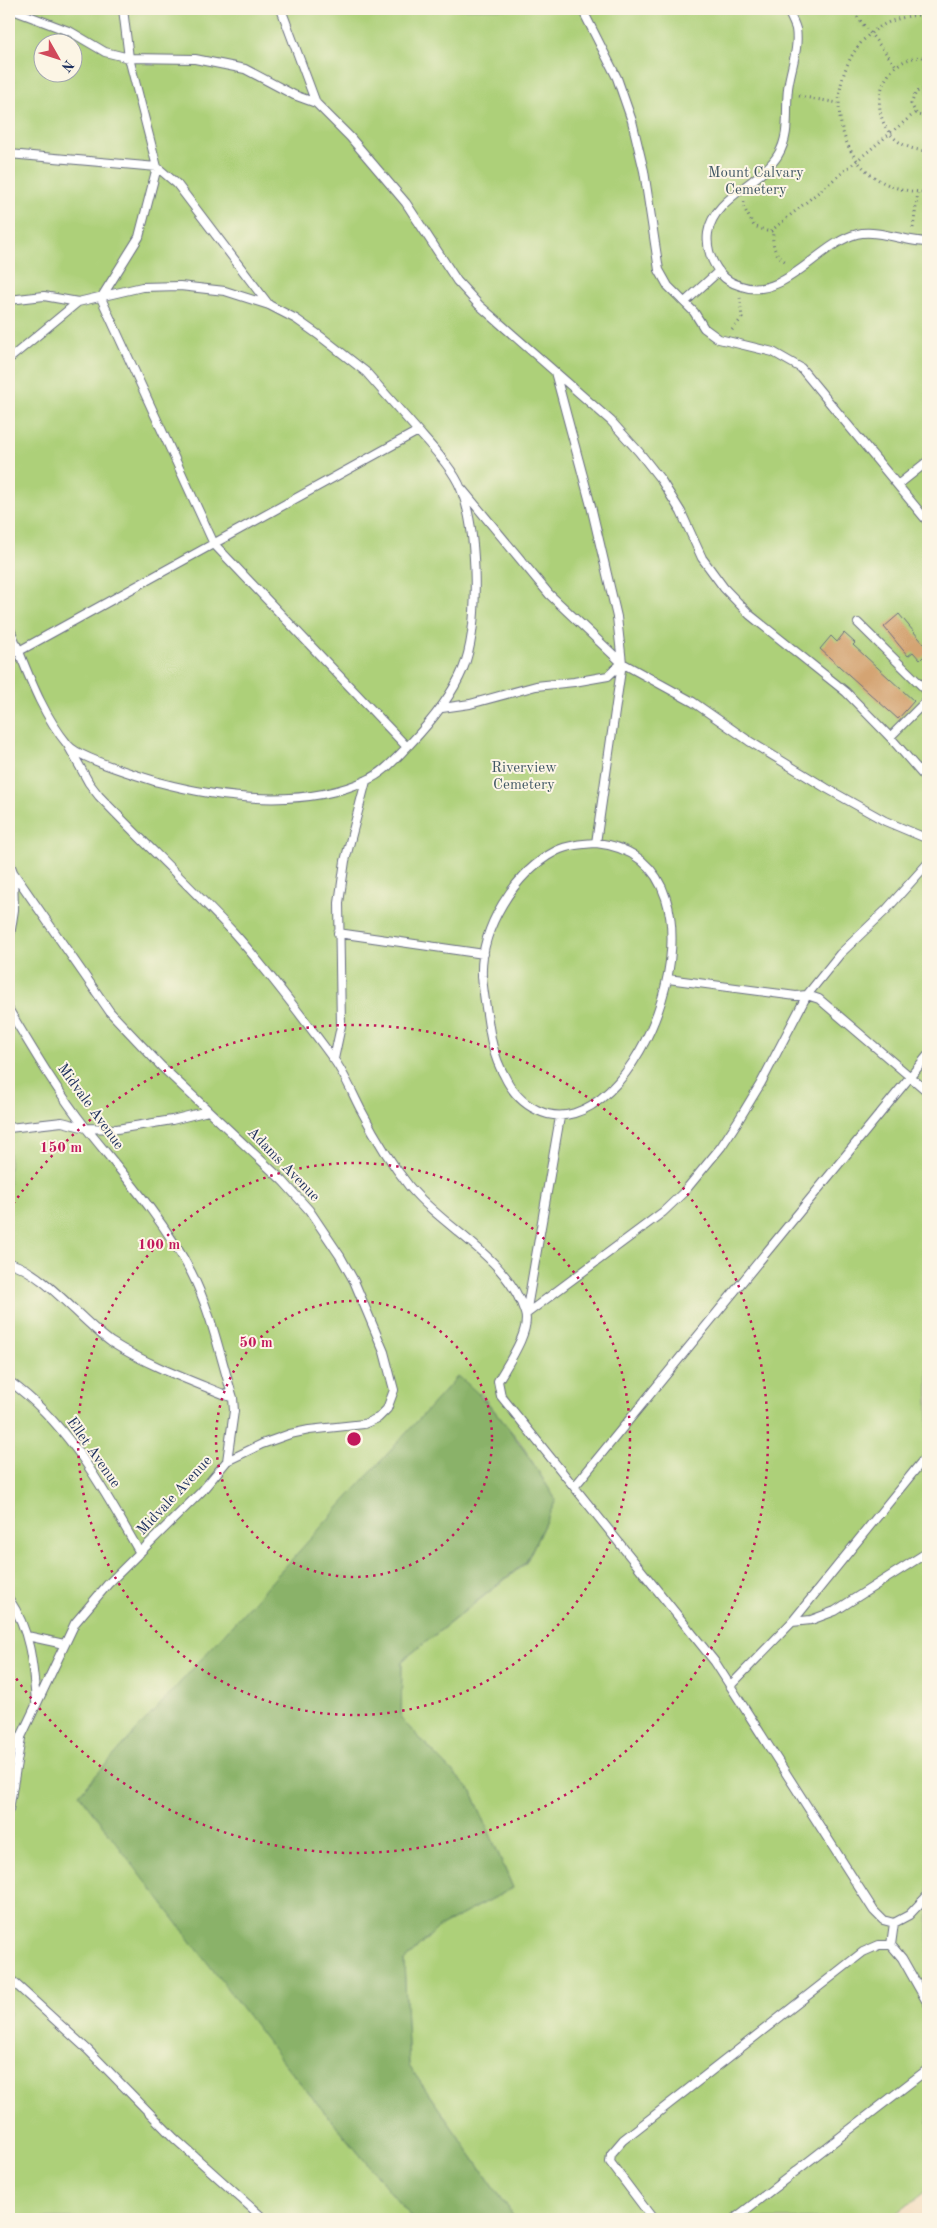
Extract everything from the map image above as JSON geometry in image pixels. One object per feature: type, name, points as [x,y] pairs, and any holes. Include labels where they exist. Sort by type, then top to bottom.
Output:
[{"type":"lane","points":[[10,9],[71,32],[105,52],[128,58],[195,59],[245,69],[294,95],[316,103]]},
{"type":"lane","points":[[101,298],[139,237],[157,167],[128,58],[123,9]]},
{"type":"lane","points":[[281,9],[316,103],[350,138],[406,203],[457,281],[479,306],[611,421],[639,452],[661,480],[681,512],[702,558],[724,588],[750,615],[846,692],[890,737],[928,780]]},
{"type":"lane","points":[[582,9],[617,78],[632,121],[644,171],[659,270],[668,286],[694,312],[704,328],[719,339],[773,352],[800,368],[899,484],[928,522]]},
{"type":"lane","points":[[787,9],[796,29],[794,64],[788,94],[787,127],[784,143],[777,156],[749,184],[729,199],[716,216],[708,232],[708,250],[714,266],[724,278],[736,284],[749,289],[763,289],[803,267],[842,240],[858,234],[890,236],[911,241],[928,242]]},
{"type":"lane","points":[[9,154],[157,167],[177,184],[269,305]]},
{"type":"lane","points":[[685,302],[719,271]]},
{"type":"lane","points":[[9,300],[44,296],[78,302],[142,287],[180,286],[225,291],[269,305],[296,319],[352,360],[389,396],[461,488],[549,594],[622,663],[694,702],[748,741],[826,788],[885,821],[928,839]]},
{"type":"lane","points":[[101,298],[214,544],[407,747]]},
{"type":"lane","points":[[9,359],[78,302]]},
{"type":"lane","points":[[555,372],[591,506],[617,617],[622,663],[596,843]]},
{"type":"lane","points":[[19,651],[418,431]]},
{"type":"lane","points":[[899,484],[928,461]]},
{"type":"lane","points":[[69,747],[104,764],[136,776],[228,797],[304,796],[338,790],[366,781],[380,773],[407,747],[442,708],[463,669],[475,619],[472,538],[461,488]]},
{"type":"lane","points":[[858,623],[928,692]]},
{"type":"lane","points":[[9,627],[37,695],[89,783],[99,796],[234,934],[334,1059],[391,1164],[436,1214],[487,1256],[511,1285],[526,1314]]},
{"type":"lane","points":[[442,708],[470,704],[536,686],[608,676],[622,663]]},
{"type":"lane","points":[[890,737],[928,699]]},
{"type":"lane","points":[[334,1059],[341,1026],[339,903],[345,862],[366,781]]},
{"type":"lane","points":[[596,843],[611,844],[633,854],[649,869],[662,889],[670,913],[668,979],[657,1013],[623,1075],[607,1094],[589,1108],[577,1114],[560,1117],[550,1116],[526,1103],[513,1090],[501,1071],[491,1040],[482,975],[484,954],[488,937],[509,894],[523,876],[557,850],[568,846],[596,843]]},
{"type":"lane","name":"Adams Avenue","points":[[9,861],[13,872],[110,1012],[162,1067],[290,1189],[331,1242],[362,1299],[384,1352],[394,1386],[392,1399],[387,1409],[372,1422],[290,1434],[262,1444],[227,1461]]},
{"type":"lane","points":[[526,1314],[663,1212],[702,1172],[725,1141],[761,1083],[807,994],[840,954],[886,910],[928,863]]},
{"type":"lane","points":[[9,942],[14,910],[13,872]]},
{"type":"lane","points":[[338,933],[484,954]]},
{"type":"lane","points":[[668,979],[796,996],[807,994],[819,999],[911,1075],[928,1092]]},
{"type":"lane","name":"Midvale Avenue","points":[[9,1010],[34,1053],[86,1128],[151,1209],[191,1272],[201,1294],[233,1398],[234,1411],[227,1461],[201,1492],[101,1591],[75,1623],[21,1737],[9,1751]]},
{"type":"lane","points":[[575,1486],[928,1055]]},
{"type":"lane","points":[[9,1128],[62,1122],[102,1130],[139,1126],[208,1111]]},
{"type":"lane","points":[[560,1117],[521,1342],[498,1381],[501,1396],[716,1662],[874,1911],[883,1920],[894,1923],[909,1915],[928,1895]]},
{"type":"lane","points":[[9,1263],[30,1273],[96,1330],[133,1355],[233,1398]]},
{"type":"lane","name":"Ellet Avenue","points":[[9,1381],[40,1406],[72,1442],[103,1488],[140,1553]]},
{"type":"lane","points":[[730,1686],[792,1622],[928,1454]]},
{"type":"lane","points":[[792,1622],[812,1620],[836,1611],[928,1552]]},
{"type":"lane","points":[[9,1600],[20,1618],[27,1636],[36,1704]]},
{"type":"lane","points":[[27,1636],[64,1644]]},
{"type":"lane","points":[[9,1810],[21,1737]]},
{"type":"lane","points":[[894,1923],[891,1945],[902,1958],[928,2004]]},
{"type":"lane","points":[[653,2219],[613,2168],[610,2162],[611,2154],[616,2147],[863,1952],[879,1945],[891,1945]]},
{"type":"lane","points":[[9,1978],[88,2050],[174,2138],[264,2219]]},
{"type":"lane","points":[[734,2219],[928,2069]]},
{"type":"path","points":[[851,9],[897,67]]},
{"type":"path","points":[[928,15],[903,18],[871,34],[857,48],[847,65],[840,84],[838,103],[843,135],[857,159],[872,174],[886,183],[902,189],[928,192]]},
{"type":"path","points":[[928,57],[909,60],[897,67],[888,76],[882,88],[879,101],[880,114],[889,133],[903,146],[928,151]]},
{"type":"path","points":[[928,89],[921,89],[913,96],[911,104],[915,113],[928,117]]},
{"type":"path","points":[[788,94],[838,103]]},
{"type":"path","points":[[771,231],[915,113]]},
{"type":"path","points":[[749,184],[743,206],[750,222],[760,229],[771,231]]},
{"type":"path","points":[[911,241],[918,192]]},
{"type":"path","points":[[771,231],[773,231],[772,243],[776,255],[790,264],[803,267]]},
{"type":"path","points":[[719,339],[739,324],[742,318],[742,305],[736,284]]},
{"type":"green space","name":"Riverview Cemetery","points":[[9,9],[928,9],[928,2189],[890,2219],[516,2219],[409,2066],[404,1961],[439,1927],[513,1888],[472,1792],[401,1719],[402,1661],[526,1563],[556,1500],[520,1442],[480,1393],[283,2062],[413,2219],[9,2219]]},
{"type":"green space","points":[[458,1376],[500,1418],[524,1450],[556,1500],[526,1562],[402,1661],[401,1719],[472,1792],[513,1888],[439,1927],[404,1961],[409,2066],[516,2219],[413,2219],[283,2062],[79,1794]]},
{"type":"building","points":[[899,614],[928,649],[928,652],[920,660],[913,652],[908,656],[884,627]]},
{"type":"building","points":[[844,633],[855,643],[853,645],[914,701],[898,719],[820,649],[831,636],[837,642]]},
{"type":"park label","name":"Mount Calvary Cemetery","points":[[756,182]]}]
